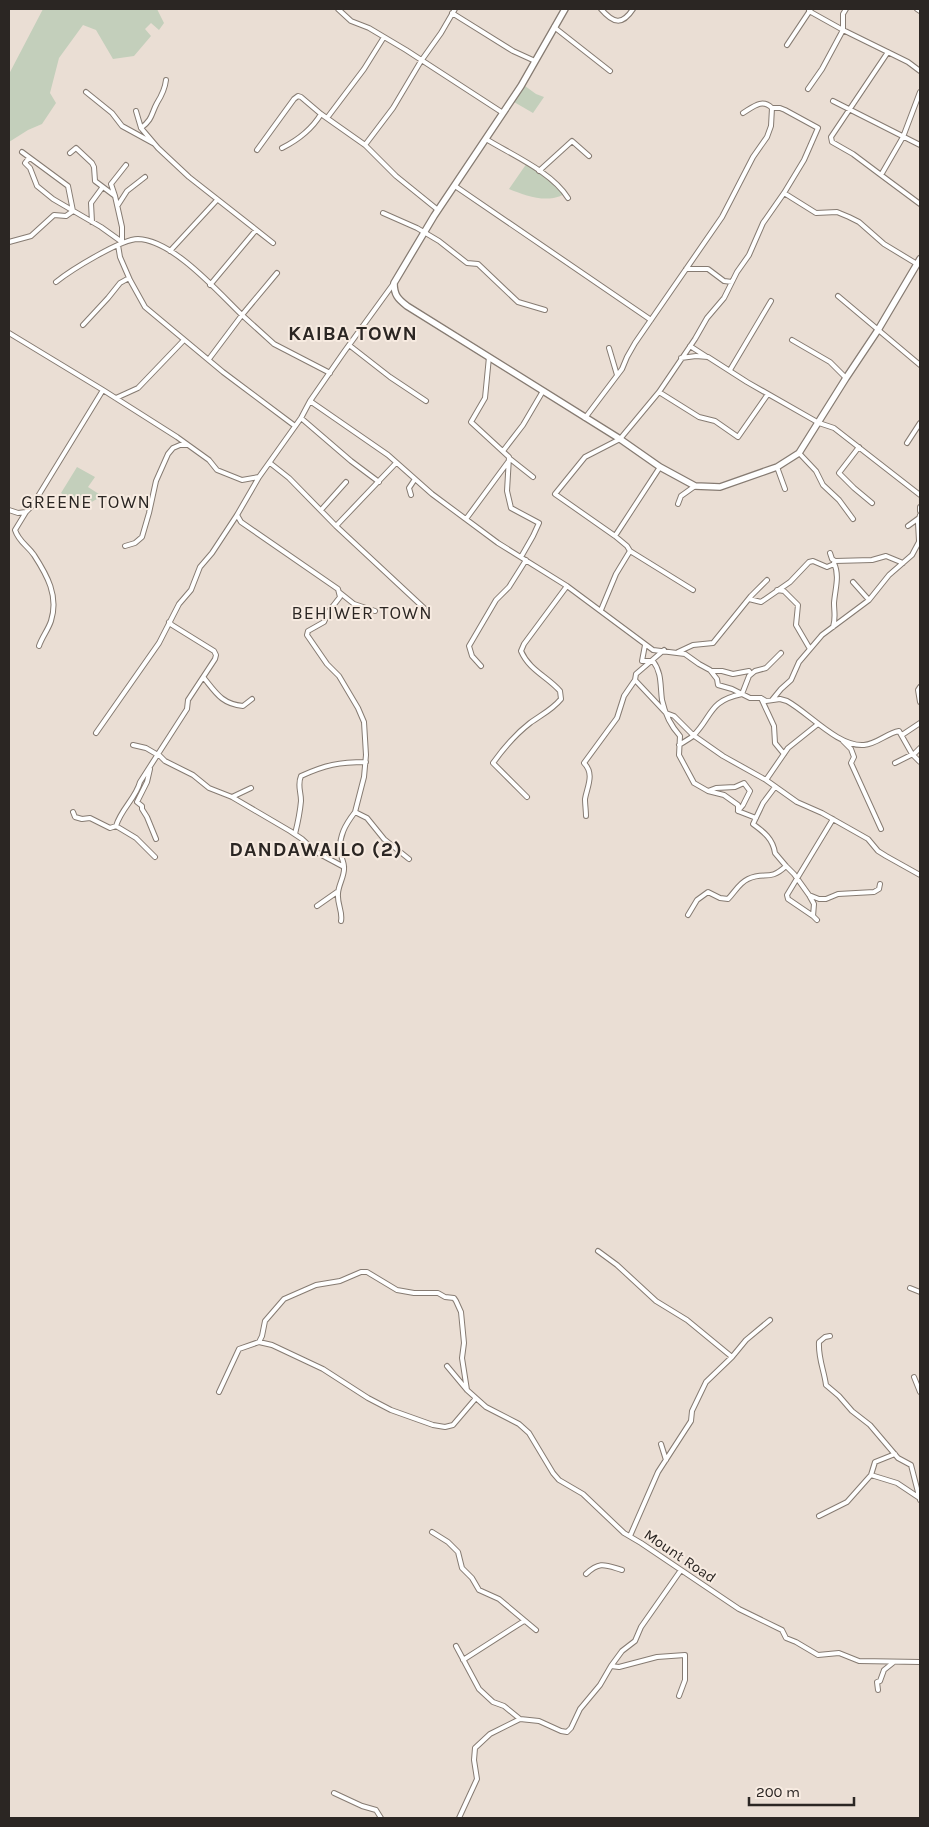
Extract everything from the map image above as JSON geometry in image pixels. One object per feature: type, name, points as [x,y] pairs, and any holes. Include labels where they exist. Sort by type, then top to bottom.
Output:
[{"type":"main road","points":[[565,9],[535,61],[438,210],[394,283],[394,292],[397,298],[437,326],[620,439],[660,467],[695,486],[720,487],[777,467],[799,453],[919,262]]},
{"type":"street","points":[[338,9],[351,21],[369,28],[503,112]]},
{"type":"street","points":[[345,14],[348,9]]},
{"type":"street","points":[[365,145],[393,108],[421,61],[442,33],[455,9]]},
{"type":"street","points":[[601,9],[606,16],[617,21],[628,17],[633,9]]},
{"type":"street","points":[[808,89],[822,70],[843,30],[842,14],[846,9]]},
{"type":"street","points":[[787,45],[810,10],[920,71]]},
{"type":"street","points":[[452,13],[513,51],[535,61]]},
{"type":"street","points":[[554,27],[610,71]]},
{"type":"street","points":[[327,118],[364,69],[384,37]]},
{"type":"street","points":[[888,52],[831,137],[831,140],[920,204]]},
{"type":"street","points":[[141,128],[152,118],[156,105],[164,91],[166,80]]},
{"type":"street","points":[[86,92],[112,113],[122,126],[153,143]]},
{"type":"street","points":[[881,176],[903,137],[920,92]]},
{"type":"street","points":[[257,150],[294,99],[302,96],[321,114],[365,145],[396,176],[438,210]]},
{"type":"street","points":[[833,101],[920,145]]},
{"type":"street","points":[[693,590],[630,551],[615,536],[555,494],[585,457],[620,439],[658,392],[707,318],[724,298],[749,255],[763,223],[804,160],[818,128],[785,110],[772,108],[768,104],[761,103],[743,113]]},
{"type":"street","points":[[585,418],[625,364],[627,357],[651,320],[722,217],[753,157],[767,137],[771,126],[772,108]]},
{"type":"street","points":[[136,111],[141,128],[153,143],[189,178],[273,242]]},
{"type":"street","points":[[282,148],[294,142],[312,127],[321,114]]},
{"type":"street","points":[[486,139],[539,171],[558,185],[568,198]]},
{"type":"street","points":[[539,171],[572,141],[589,156]]},
{"type":"street","points":[[70,152],[76,148],[92,163],[95,181],[114,196]]},
{"type":"street","points":[[22,152],[68,186],[73,211]]},
{"type":"street","points":[[29,158],[25,163],[30,168],[37,186],[53,199],[122,242]]},
{"type":"street","points":[[122,242],[122,227],[112,184],[126,165]]},
{"type":"street","points":[[118,204],[127,191],[145,177]]},
{"type":"street","points":[[455,186],[651,320]]},
{"type":"street","points":[[92,222],[91,204],[102,188]]},
{"type":"street","points":[[784,193],[816,213],[842,213],[859,222],[884,244],[919,262]]},
{"type":"street","points":[[170,251],[217,200]]},
{"type":"street","points":[[9,242],[31,236],[54,215],[66,216],[73,211]]},
{"type":"street","points":[[383,213],[425,232],[467,263],[478,264],[518,302],[545,310]]},
{"type":"street","points":[[210,285],[256,230]]},
{"type":"street","points":[[56,282],[80,265],[126,241],[140,239],[156,243],[186,262],[274,344],[330,373]]},
{"type":"street","points":[[118,245],[122,242]]},
{"type":"street","points":[[118,245],[120,258],[145,307],[223,372],[294,426]]},
{"type":"street","points":[[686,269],[708,269],[724,281],[732,282]]},
{"type":"street","points":[[209,359],[277,273]]},
{"type":"street","points":[[83,324],[120,283],[129,278]]},
{"type":"street","points":[[96,733],[159,643],[179,604],[191,590],[200,567],[238,515],[259,477],[301,418],[310,401],[394,283]]},
{"type":"street","points":[[838,296],[920,365]]},
{"type":"street","points":[[730,370],[771,301]]},
{"type":"street","points":[[9,333],[116,398],[188,445],[209,460],[217,470],[242,480],[259,477]]},
{"type":"street","points":[[116,398],[138,388],[184,340]]},
{"type":"street","points":[[792,340],[830,362],[846,378]]},
{"type":"street","points":[[349,345],[390,377],[426,401]]},
{"type":"street","points":[[690,346],[768,394],[819,423],[834,428],[920,494]]},
{"type":"street","points":[[609,348],[617,375]]},
{"type":"street","points":[[489,357],[485,398],[471,422],[503,451],[509,460],[532,477]]},
{"type":"street","points":[[681,358],[708,357]]},
{"type":"street","points":[[39,646],[54,610],[52,588],[44,570],[30,550],[18,538],[15,530],[37,498],[103,390]]},
{"type":"street","points":[[503,451],[523,425],[543,391]]},
{"type":"street","points":[[658,392],[699,417],[715,421],[738,437],[768,394]]},
{"type":"street","points":[[310,401],[388,455],[432,494],[498,543],[567,586],[653,650],[685,654],[712,671],[733,674],[749,672],[751,674]]},
{"type":"street","points":[[301,418],[350,461],[379,482]]},
{"type":"street","points":[[907,443],[920,423]]},
{"type":"street","points":[[125,546],[135,543],[142,536],[156,481],[168,454],[173,448],[180,445],[188,445]]},
{"type":"street","points":[[859,447],[839,473],[872,503]]},
{"type":"street","points":[[799,453],[816,471],[823,485],[839,500],[853,520]]},
{"type":"street","points":[[466,518],[509,460]]},
{"type":"street","points":[[509,460],[507,491],[511,508],[537,522],[539,525],[521,557]]},
{"type":"street","points":[[270,462],[424,608]]},
{"type":"street","points":[[336,526],[396,463]]},
{"type":"street","points":[[615,536],[660,467]]},
{"type":"street","points":[[777,467],[785,489]]},
{"type":"street","points":[[411,495],[409,488],[415,479]]},
{"type":"street","points":[[321,510],[346,482]]},
{"type":"street","points":[[678,504],[684,492],[695,486]]},
{"type":"street","points":[[772,700],[780,689],[792,680],[799,662],[822,635],[869,600],[894,571],[912,555],[920,540],[918,528],[920,507]]},
{"type":"street","points":[[9,510],[18,513],[26,512]]},
{"type":"street","points":[[238,515],[241,522],[327,580],[354,604],[375,611]]},
{"type":"street","points":[[908,526],[920,515]]},
{"type":"street","points":[[601,610],[616,574],[630,551]]},
{"type":"street","points":[[830,553],[837,574],[834,604],[836,618],[832,629]]},
{"type":"street","points":[[832,559],[838,561],[857,561],[886,556],[903,563]]},
{"type":"street","points":[[894,559],[894,571]]},
{"type":"street","points":[[480,666],[469,651],[469,646],[496,600],[509,587],[526,560]]},
{"type":"street","points":[[748,599],[761,602],[790,582],[809,562],[824,566],[837,574]]},
{"type":"street","points":[[824,566],[827,567],[834,564]]},
{"type":"street","points":[[678,652],[693,645],[713,643],[748,599],[767,580]]},
{"type":"street","points":[[853,582],[869,600]]},
{"type":"street","points":[[527,797],[493,762],[529,724],[553,708],[561,699],[560,691],[554,683],[535,670],[525,659],[521,651],[524,644],[567,586]]},
{"type":"street","points":[[777,590],[784,591],[798,605],[796,625],[810,649]]},
{"type":"street","points":[[339,592],[340,597],[329,611],[324,622],[308,631],[306,635],[327,664],[340,676],[364,722],[366,762],[364,777],[354,812],[344,827],[341,839],[340,853],[344,867],[337,892],[342,915],[341,921]]},
{"type":"street","points":[[116,826],[118,818],[139,788],[140,782],[187,709],[188,700],[216,659],[214,651],[170,622]]},
{"type":"street","points":[[645,645],[642,661],[653,661]]},
{"type":"street","points":[[586,816],[585,798],[589,789],[590,774],[589,768],[584,763],[617,718],[624,696],[635,680],[636,674],[664,650]]},
{"type":"street","points":[[742,694],[746,681],[751,674],[766,668],[781,653]]},
{"type":"street","points":[[653,661],[659,671],[662,698],[670,725],[680,736],[679,755],[694,783],[708,791],[724,795],[738,805],[738,811]]},
{"type":"street","points":[[712,671],[718,685],[750,698],[761,698],[766,701],[780,699],[787,701],[818,724],[852,745],[873,743],[898,730],[912,754],[920,762]]},
{"type":"street","points":[[204,678],[218,696],[231,705],[243,706],[252,699]]},
{"type":"street","points":[[635,680],[666,713],[674,716],[693,735],[723,756],[766,780],[797,802],[868,839],[872,845],[886,856],[920,875]]},
{"type":"street","points":[[920,687],[918,690],[920,702]]},
{"type":"street","points":[[679,745],[693,735],[718,704],[729,696],[742,694]]},
{"type":"street","points":[[761,698],[774,726],[776,743],[784,754]]},
{"type":"street","points":[[902,734],[920,723]]},
{"type":"street","points":[[766,780],[788,748],[818,724]]},
{"type":"street","points":[[840,738],[851,749],[854,757],[851,764],[881,829]]},
{"type":"street","points":[[133,745],[146,748],[193,775],[209,788],[232,798],[295,834],[316,852],[344,867]]},
{"type":"street","points":[[895,763],[920,748]]},
{"type":"street","points":[[295,834],[300,815],[301,796],[298,783],[301,776],[318,768],[342,762],[366,762]]},
{"type":"street","points":[[150,767],[147,782],[137,802],[142,806],[156,839]]},
{"type":"street","points":[[708,791],[716,788],[736,787],[744,783],[750,791],[747,799],[738,811]]},
{"type":"street","points":[[775,787],[763,803],[753,824],[771,839],[775,853],[797,878],[809,895],[814,904],[815,918],[788,899],[787,894],[789,890],[797,878],[833,820]]},
{"type":"street","points":[[232,798],[251,788]]},
{"type":"street","points":[[738,811],[756,818]]},
{"type":"street","points":[[73,812],[75,817],[82,819],[90,818],[110,828],[116,826],[136,838],[155,857]]},
{"type":"street","points":[[354,812],[367,818],[384,839],[409,859]]},
{"type":"street","points":[[688,915],[698,900],[708,892],[720,898],[728,899],[748,879],[777,874],[786,866]]},
{"type":"street","points":[[809,895],[819,899],[826,899],[848,892],[874,892],[879,889],[880,884]]},
{"type":"street","points":[[317,906],[337,892]]},
{"type":"street","points":[[598,1251],[617,1265],[656,1301],[687,1320],[732,1357]]},
{"type":"street","points":[[259,1342],[265,1321],[284,1298],[316,1285],[340,1281],[361,1272],[367,1272],[397,1290],[414,1293],[438,1293],[445,1298],[454,1298],[462,1312],[464,1343],[462,1358],[467,1390]]},
{"type":"street","points":[[910,1288],[920,1292]]},
{"type":"street","points":[[630,1536],[654,1480],[690,1421],[692,1411],[706,1382],[732,1357],[746,1340],[770,1320]]},
{"type":"street","points":[[830,1336],[825,1337],[819,1342],[820,1364],[824,1368],[826,1385],[840,1396],[852,1411],[870,1425],[895,1454],[910,1465],[920,1499]]},
{"type":"street","points":[[219,1392],[239,1349],[259,1342],[272,1345],[323,1369],[368,1398],[391,1410],[433,1425],[445,1427],[453,1425],[476,1398]]},
{"type":"street","name":"Mount Road","points":[[448,1366],[467,1390],[476,1398],[486,1406],[519,1424],[529,1434],[553,1474],[559,1480],[583,1494],[624,1533],[739,1609],[782,1630],[786,1638],[818,1655],[839,1653],[859,1661],[920,1662]]},
{"type":"street","points":[[914,1378],[920,1392]]},
{"type":"street","points":[[661,1444],[666,1460]]},
{"type":"street","points":[[819,1516],[847,1502],[871,1475],[875,1462],[895,1454]]},
{"type":"street","points":[[871,1475],[897,1484],[920,1499]]},
{"type":"street","points":[[432,1532],[448,1542],[458,1552],[462,1568],[472,1578],[479,1590],[499,1599],[536,1630]]},
{"type":"street","points":[[586,1574],[594,1567],[602,1564],[622,1570]]},
{"type":"street","points":[[459,1818],[477,1779],[474,1760],[475,1748],[490,1734],[520,1719],[539,1721],[560,1731],[567,1732],[571,1728],[580,1709],[600,1685],[610,1666],[622,1651],[635,1641],[641,1627],[680,1570]]},
{"type":"street","points":[[463,1660],[524,1621]]},
{"type":"street","points":[[456,1646],[484,1695],[493,1702],[504,1706],[520,1719]]},
{"type":"street","points":[[610,1666],[619,1667],[657,1657],[686,1656],[685,1680],[679,1696]]},
{"type":"street","points":[[878,1690],[877,1682],[880,1681],[884,1670],[894,1662]]},
{"type":"street","points":[[334,1792],[362,1806],[376,1810],[381,1818]]},
{"type":"green space","points":[[43,9],[157,9],[164,23],[159,30],[151,23],[145,29],[151,36],[134,56],[113,59],[96,30],[83,25],[59,58],[50,93],[56,103],[42,124],[9,142],[9,74]]},
{"type":"green space","points":[[525,86],[544,97],[533,113],[514,102]]},
{"type":"green space","points":[[527,163],[567,192],[561,196],[546,199],[509,189]]},
{"type":"green space","points":[[77,467],[95,477],[88,487],[102,496],[83,507],[61,493]]},
{"type":"district","name":"KAIBA TOWN","points":[[353,333]]},
{"type":"district","name":"GREENE TOWN","points":[[86,502]]},
{"type":"district","name":"BEHIWER TOWN","points":[[362,613]]},
{"type":"district","name":"DANDAWAILO (2)","points":[[316,849]]}]
